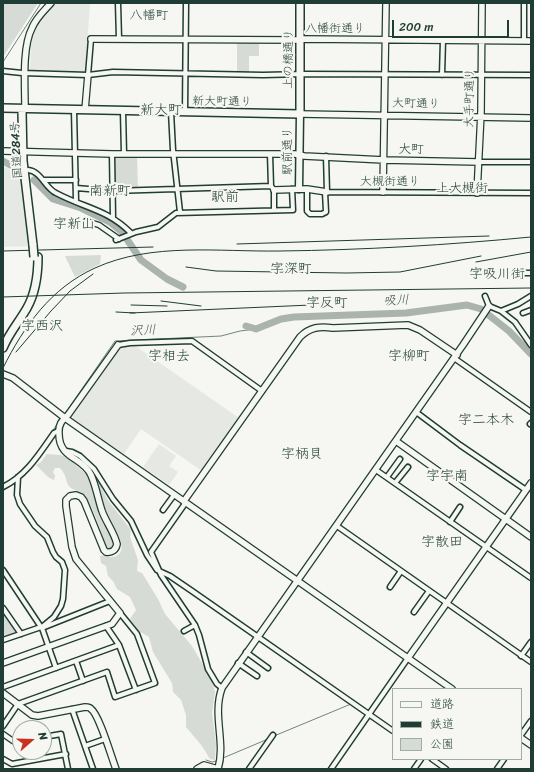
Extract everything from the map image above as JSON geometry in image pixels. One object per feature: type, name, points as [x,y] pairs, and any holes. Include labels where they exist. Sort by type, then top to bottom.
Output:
[{"type":"highway","name":"上の橋通り","points":[[300,3],[300,114]]},
{"type":"highway","name":"新大町通り","points":[[3,108],[300,114]]},
{"type":"highway","name":"国道284号","points":[[25,108],[25,152],[35,245]]},
{"type":"highway","name":"国道284号","points":[[4,341],[31,301],[35,288],[36,257],[25,152]]},
{"type":"main road","name":"駅前通り","points":[[296,189],[300,155],[300,114]]},
{"type":"street","points":[[25,108],[27,42],[31,28],[37,18],[51,3]]},
{"type":"street","points":[[118,3],[119,39]]},
{"type":"street","points":[[185,112],[186,3]]},
{"type":"street","points":[[383,192],[386,3]]},
{"type":"street","name":"大手町通り","points":[[477,193],[481,117],[482,3]]},
{"type":"street","points":[[524,3],[524,41]]},
{"type":"street","points":[[85,110],[91,39]]},
{"type":"street","name":"八幡街通り","points":[[91,39],[531,41]]},
{"type":"street","points":[[442,75],[443,40]]},
{"type":"street","points":[[3,71],[88,75],[113,72],[263,75],[531,76]]},
{"type":"street","points":[[74,110],[76,201]]},
{"type":"street","points":[[123,111],[124,154]]},
{"type":"street","points":[[172,112],[173,154],[180,212]]},
{"type":"street","name":"大町通り","points":[[300,114],[531,118]]},
{"type":"street","points":[[3,151],[112,154],[295,154],[384,160],[531,162]]},
{"type":"street","points":[[112,154],[113,218]]},
{"type":"street","points":[[270,154],[274,210]]},
{"type":"street","points":[[307,189],[307,211],[310,214],[322,214],[326,212],[326,156]]},
{"type":"street","points":[[28,170],[31,170],[44,180],[54,193],[76,201],[113,218],[130,234]]},
{"type":"street","points":[[44,180],[76,180]]},
{"type":"street","points":[[76,188],[113,191],[272,188],[307,189],[326,192]]},
{"type":"street","points":[[86,221],[99,225],[120,239],[130,234],[158,227],[176,213],[180,212],[293,210],[296,189]]},
{"type":"street","name":"大槻街通り","points":[[326,192],[531,193]]},
{"type":"street","points":[[522,273],[531,273]]},
{"type":"street","points":[[197,769],[204,765],[218,769],[221,760],[218,705],[222,688],[238,663],[337,526],[455,356],[486,309],[484,296]]},
{"type":"street","points":[[486,309],[501,310],[518,304],[531,296]]},
{"type":"street","points":[[501,310],[515,322],[529,338],[531,345]]},
{"type":"street","points":[[523,312],[531,310]]},
{"type":"street","points":[[222,688],[217,684],[208,669],[195,625],[161,575],[151,552],[184,505],[184,502],[300,337],[307,331],[314,328],[408,325],[420,330],[531,412]]},
{"type":"street","points":[[3,726],[18,704],[107,672],[115,697],[155,683],[137,634],[76,559],[72,547],[66,506],[66,500],[70,496],[76,495],[81,497],[93,522],[102,547],[106,552],[110,552],[116,548],[116,538],[102,511],[92,476],[87,469],[63,451],[58,431],[60,422],[65,418],[118,345],[130,343],[192,341],[262,390]]},
{"type":"street","points":[[3,374],[13,378],[65,418],[451,688]]},
{"type":"street","points":[[416,412],[460,445],[526,490]]},
{"type":"street","points":[[3,487],[18,478],[34,462],[54,433],[58,431]]},
{"type":"street","points":[[396,441],[531,537]]},
{"type":"street","points":[[63,451],[72,452],[80,456],[94,469],[113,499],[131,521],[147,555],[157,570],[170,576],[192,591],[392,731]]},
{"type":"street","points":[[387,477],[400,459]]},
{"type":"street","points":[[395,483],[408,467]]},
{"type":"street","points":[[376,470],[531,578]]},
{"type":"street","points":[[18,478],[17,495],[20,504],[35,526],[47,537],[53,552],[62,562],[65,570],[63,599],[54,617],[42,627]]},
{"type":"street","points":[[334,768],[408,658],[531,483]]},
{"type":"street","points":[[163,510],[174,495]]},
{"type":"street","points":[[450,522],[460,507]]},
{"type":"street","points":[[337,526],[531,662]]},
{"type":"street","points":[[3,570],[42,627],[56,668]]},
{"type":"street","points":[[390,587],[401,571]]},
{"type":"street","points":[[414,612],[429,591]]},
{"type":"street","points":[[3,640],[110,601]]},
{"type":"street","points":[[3,608],[21,634]]},
{"type":"street","points":[[3,663],[112,624],[120,613]]},
{"type":"street","points":[[184,631],[195,625]]},
{"type":"street","points":[[106,626],[119,645],[136,690]]},
{"type":"street","points":[[521,656],[531,642]]},
{"type":"street","points":[[3,687],[119,645]]},
{"type":"street","points":[[246,652],[268,668]]},
{"type":"street","points":[[76,661],[83,681]]},
{"type":"street","points":[[238,663],[257,676]]},
{"type":"street","points":[[3,693],[32,714],[38,716],[85,707],[92,709],[116,769]]},
{"type":"street","points":[[72,709],[93,769]]},
{"type":"street","points":[[522,734],[531,721]]},
{"type":"street","points":[[3,734],[12,740]]},
{"type":"street","points":[[52,736],[61,734],[68,769]]},
{"type":"street","points":[[249,769],[273,734]]},
{"type":"street","points":[[522,737],[531,745]]},
{"type":"street","points":[[85,746],[105,739]]},
{"type":"street","points":[[3,759],[12,767],[66,754]]},
{"type":"street","points":[[414,769],[420,760]]},
{"type":"street","points":[[433,760],[446,769]]},
{"type":"street","points":[[497,769],[503,760]]},
{"type":"shaded area","points":[[56,3],[90,3],[85,73],[30,71],[31,46],[37,26]]},
{"type":"shaded area","points":[[3,166],[21,177],[29,246],[3,247]]},
{"type":"shaded area","points":[[134,345],[239,418],[202,471],[141,429],[124,454],[74,420],[72,416],[120,348]]},
{"type":"shaded area","points":[[159,444],[176,456],[169,466],[178,472],[169,485],[143,467]]},
{"type":"green space","points":[[3,3],[38,3],[3,57]]},
{"type":"green space","points":[[237,40],[259,41],[259,56],[249,56],[249,72],[237,72]]},
{"type":"green space","points":[[114,156],[137,156],[138,188],[115,188]]},
{"type":"green space","points":[[101,255],[100,264],[75,277],[65,256]]},
{"type":"green space","points":[[47,454],[60,455],[68,458],[88,476],[98,509],[113,542],[114,546],[112,549],[107,548],[96,518],[85,497],[81,492],[71,488],[68,485],[60,468],[55,468],[53,472],[55,476],[54,480],[48,477],[36,465],[41,462]]},
{"type":"green space","points":[[96,476],[107,499],[131,530],[130,537],[138,560],[137,571],[142,573],[158,599],[165,614],[192,646],[212,680],[215,692],[212,713],[216,743],[215,760],[210,759],[202,746],[186,727],[186,715],[181,700],[173,692],[172,683],[153,652],[149,637],[139,631],[130,619],[136,610],[130,597],[117,589],[113,581],[108,576],[106,566],[101,563],[100,556],[104,555],[115,557],[120,553],[122,547],[119,537],[111,524],[103,505]]},
{"type":"green space","points":[[3,609],[18,631],[17,634],[3,639]]},
{"type":"waterway","points":[[3,62],[41,3]]},
{"type":"waterway","name":"吸川","points":[[3,161],[21,171]]},
{"type":"waterway","name":"吸川","points":[[34,180],[53,199],[81,208],[110,222],[122,232],[141,260],[167,279],[183,287]]},
{"type":"waterway","name":"吸川","points":[[246,326],[256,329],[281,319],[294,317],[406,313],[467,305],[481,309],[509,331],[531,354]]},
{"type":"waterway","name":"沢川","points":[[66,412],[115,341],[221,336],[256,329]]},
{"type":"waterway","name":"沢川","points":[[3,484],[26,466],[56,426]]},
{"type":"waterway","points":[[274,736],[351,704]]},
{"type":"waterway","points":[[223,758],[268,739]]},
{"type":"waterway","points":[[206,760],[212,762],[216,761]]},
{"type":"railway","points":[[237,244],[489,236]]},
{"type":"railway","points":[[3,368],[20,337],[40,310],[52,297],[79,276],[117,260],[162,251],[343,250],[437,245],[531,237]]},
{"type":"railway","points":[[3,251],[153,247]]},
{"type":"railway","points":[[476,262],[531,252]]},
{"type":"railway","points":[[186,267],[216,271],[346,273],[400,272],[481,256]]},
{"type":"railway","points":[[16,352],[70,291],[93,274]]},
{"type":"railway","points":[[3,297],[124,293],[531,288]]},
{"type":"railway","points":[[161,301],[201,306]]},
{"type":"railway","points":[[131,305],[167,306]]},
{"type":"railway","points":[[130,313],[311,305]]},
{"type":"railway","points":[[116,312],[135,313]]},
{"type":"district","name":"八幡町","points":[[149,16]]},
{"type":"district","name":"新大町","points":[[161,110]]},
{"type":"district","name":"大町","points":[[411,150]]},
{"type":"district","name":"上大槻街","points":[[462,189]]},
{"type":"district","name":"南新町","points":[[110,191]]},
{"type":"district","name":"駅前","points":[[225,197]]},
{"type":"district","name":"字新山","points":[[74,224]]},
{"type":"district","name":"字深町","points":[[291,269]]},
{"type":"district","name":"字吸川街","points":[[497,274]]},
{"type":"district","name":"字反町","points":[[327,303]]},
{"type":"district","name":"字西沢","points":[[42,326]]},
{"type":"district","name":"字相去","points":[[169,356]]},
{"type":"district","name":"字柳町","points":[[409,356]]},
{"type":"district","name":"字二本木","points":[[486,420]]},
{"type":"district","name":"字柄貝","points":[[302,454]]},
{"type":"district","name":"字宇南","points":[[447,476]]},
{"type":"district","name":"字散田","points":[[442,542]]}]
